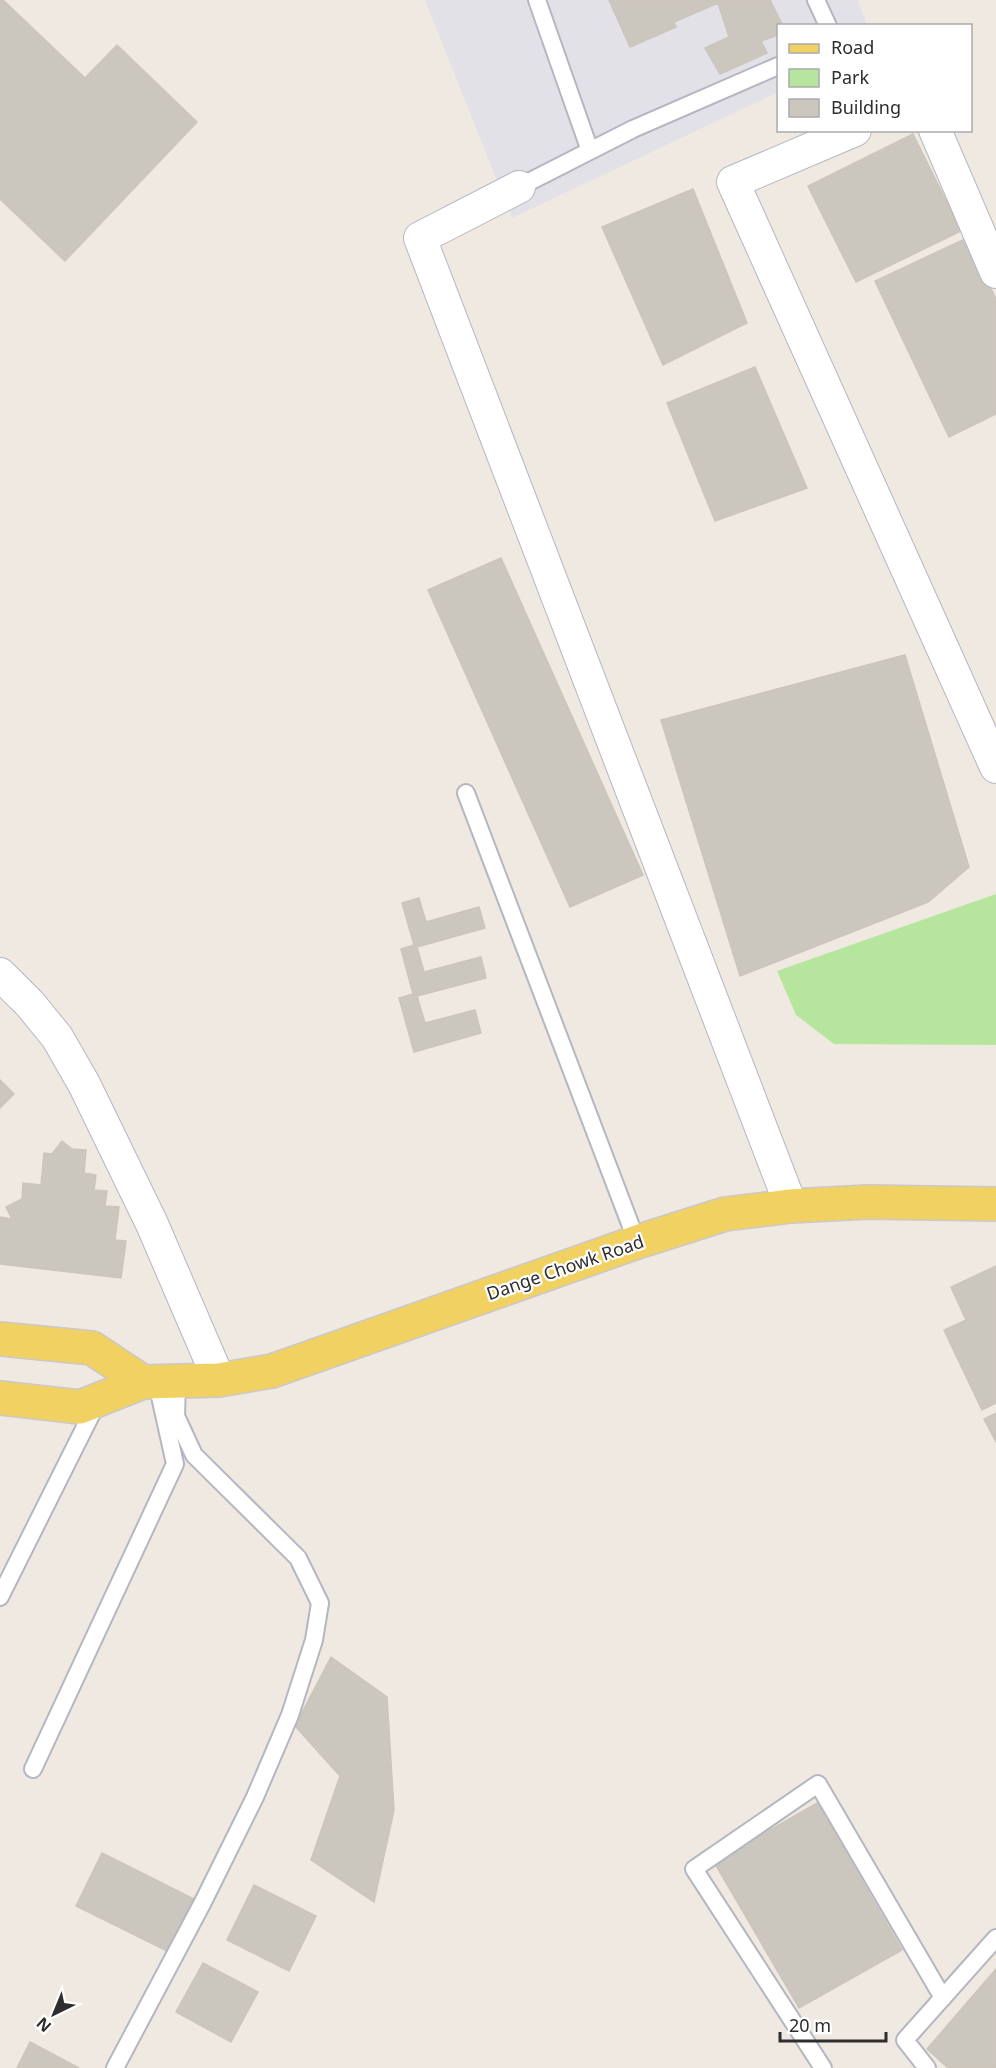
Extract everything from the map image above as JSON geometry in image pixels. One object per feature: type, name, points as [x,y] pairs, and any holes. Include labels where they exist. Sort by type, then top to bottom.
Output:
[{"type":"main road","name":"Dange Chowk Road","points":[[0,1398],[80,1407],[159,1382],[219,1380],[272,1371],[637,1242],[725,1214],[791,1206],[868,1202],[996,1204]]},
{"type":"main road","points":[[0,1338],[92,1348],[159,1382]]},
{"type":"street","points":[[850,132],[733,182],[996,766]]},
{"type":"street","points":[[936,132],[996,272]]},
{"type":"street","points":[[519,187],[420,238],[791,1206]]},
{"type":"street","points":[[0,974],[30,1004],[57,1037],[84,1084],[152,1224],[219,1380]]},
{"type":"lane","points":[[537,0],[590,151]]},
{"type":"lane","points":[[816,0],[827,24]]},
{"type":"lane","points":[[519,187],[633,129],[777,66]]},
{"type":"lane","points":[[466,793],[637,1242]]},
{"type":"lane","points":[[33,1769],[175,1464],[159,1382]]},
{"type":"lane","points":[[115,2068],[203,1902],[255,1797],[290,1715],[314,1640],[320,1603],[298,1558],[194,1455],[159,1382]]},
{"type":"lane","points":[[0,1597],[99,1400]]},
{"type":"lane","points":[[823,2068],[694,1869],[818,1784],[943,1998]]},
{"type":"lane","points":[[927,2068],[905,2040],[996,1938]]},
{"type":"shaded area","points":[[425,0],[858,0],[867,24],[777,24],[777,92],[512,218]]},
{"type":"green space","points":[[996,894],[996,1045],[834,1044],[796,1015],[777,971]]},
{"type":"building","points":[[0,0],[3,0],[85,78],[117,45],[197,122],[65,261],[0,199]]},
{"type":"building","points":[[609,0],[770,0],[782,24],[777,24],[777,35],[761,41],[767,53],[720,74],[705,48],[729,37],[718,3],[674,22],[676,27],[630,47]]},
{"type":"building","points":[[913,134],[961,231],[856,282],[808,186]]},
{"type":"building","points":[[693,189],[747,323],[663,365],[602,227]]},
{"type":"building","points":[[967,238],[996,299],[996,414],[949,437],[875,281]]},
{"type":"building","points":[[755,367],[807,488],[715,521],[667,403]]},
{"type":"building","points":[[501,558],[643,875],[570,907],[428,590]]},
{"type":"building","points":[[905,655],[969,867],[928,902],[740,976],[661,720]]},
{"type":"building","points":[[419,898],[426,922],[479,907],[485,928],[417,947],[424,972],[481,957],[486,978],[417,996],[425,1023],[475,1010],[481,1033],[414,1052],[399,998],[413,994],[401,949],[414,945],[402,903]]},
{"type":"building","points":[[0,1080],[14,1094],[0,1108]]},
{"type":"building","points":[[62,1141],[72,1149],[86,1150],[84,1173],[96,1175],[94,1190],[107,1191],[105,1206],[119,1207],[115,1240],[126,1241],[121,1278],[0,1264],[0,1217],[12,1219],[6,1207],[22,1199],[23,1183],[41,1185],[44,1153],[52,1154]]},
{"type":"building","points":[[996,1266],[996,1403],[982,1410],[944,1330],[966,1320],[951,1287]]},
{"type":"building","points":[[996,1413],[996,1442],[984,1419]]},
{"type":"building","points":[[331,1657],[387,1697],[394,1810],[374,1902],[311,1860],[340,1776],[295,1726]]},
{"type":"building","points":[[817,1803],[902,1950],[799,2008],[714,1862]]},
{"type":"building","points":[[102,1853],[194,1899],[169,1952],[76,1906]]},
{"type":"building","points":[[254,1885],[316,1916],[289,1971],[227,1940]]},
{"type":"building","points":[[203,1963],[258,1992],[231,2042],[176,2012]]},
{"type":"building","points":[[996,1969],[996,2068],[948,2068],[927,2049]]},
{"type":"building","points":[[30,2042],[79,2068],[17,2068]]}]
